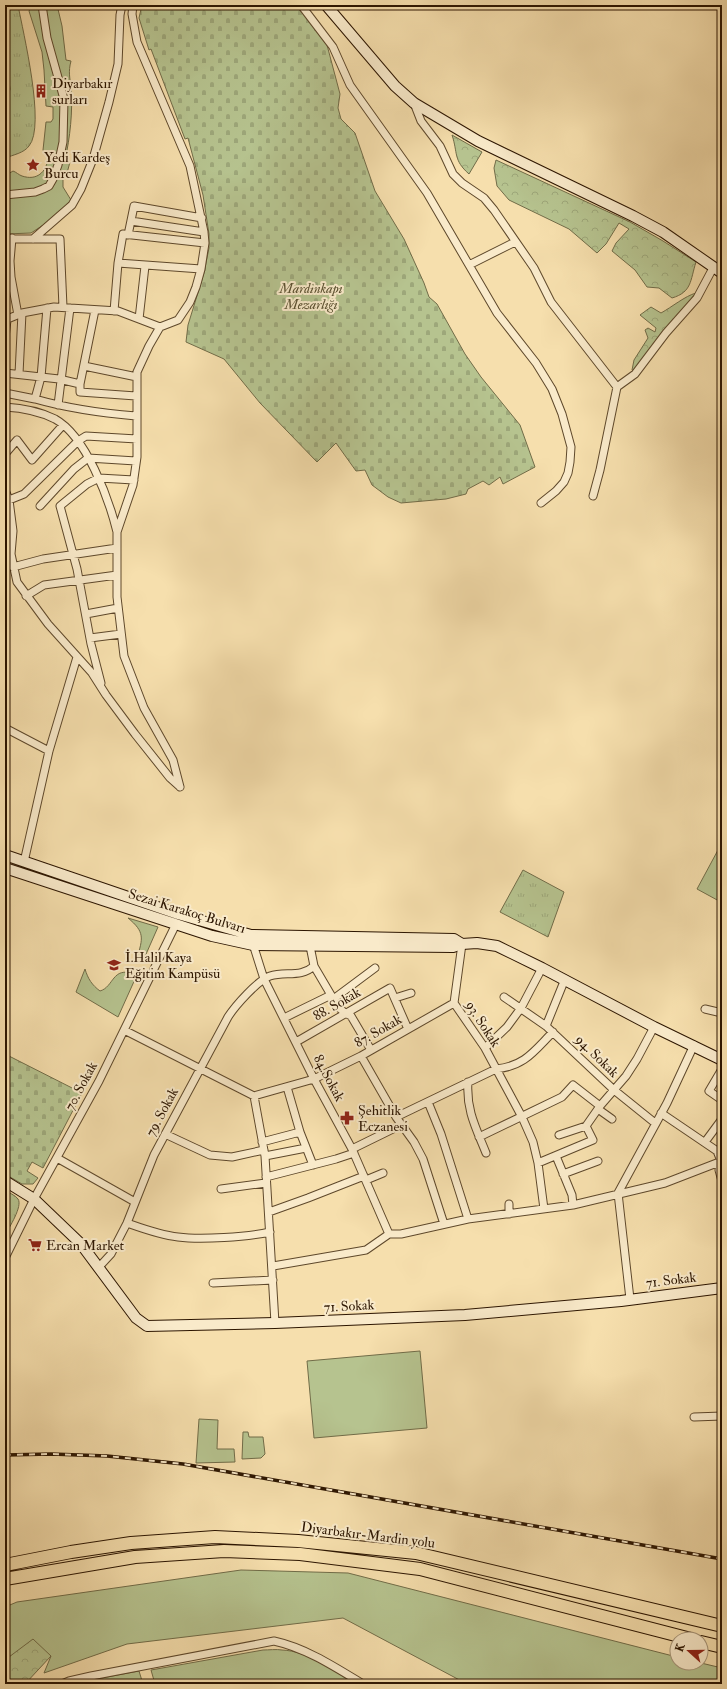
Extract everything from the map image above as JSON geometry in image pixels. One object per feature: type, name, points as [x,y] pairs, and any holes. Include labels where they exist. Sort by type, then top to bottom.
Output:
[{"type":"highway","name":"Diyarbakır-Mardin yolu","points":[[5,1565],[71,1552],[131,1543],[215,1537],[298,1540],[416,1553],[722,1626]]},
{"type":"highway","name":"Diyarbakır-Mardin yolu","points":[[5,1580],[135,1556],[224,1551],[300,1554],[420,1569],[669,1633]]},
{"type":"highway","points":[[709,1644],[722,1647]]},
{"type":"street","points":[[5,195],[10,193],[35,192],[49,186],[58,165],[63,142],[64,99],[48,38],[42,5]]},
{"type":"street","points":[[33,239],[72,204],[81,190],[93,158],[118,64],[120,15],[122,5]]},
{"type":"street","points":[[117,532],[134,480],[137,439],[137,372],[160,327],[178,320],[190,302],[201,269],[205,243],[202,218],[190,166],[137,42],[132,14],[133,5]]},
{"type":"street","points":[[301,5],[333,47],[350,85],[427,193],[497,313],[536,363],[552,389],[562,414],[571,447],[568,473],[564,482],[541,504]]},
{"type":"street","points":[[326,5],[395,86],[414,103],[478,141],[663,232],[718,270],[698,298],[666,333],[635,374],[617,387],[600,470],[593,496]]},
{"type":"street","points":[[414,103],[421,121],[440,146],[453,174],[462,183],[484,198],[534,268],[551,302],[617,387]]},
{"type":"street","points":[[128,235],[134,206],[202,218]]},
{"type":"street","points":[[131,221],[204,232]]},
{"type":"street","points":[[114,311],[118,264],[123,234],[205,243]]},
{"type":"street","points":[[19,374],[20,314],[9,286],[9,239],[60,239],[67,308],[62,380],[58,405]]},
{"type":"street","points":[[469,265],[515,242]]},
{"type":"street","points":[[118,264],[201,269]]},
{"type":"street","points":[[139,319],[145,266]]},
{"type":"street","points":[[35,399],[40,377],[47,308]]},
{"type":"street","points":[[5,338],[6,320],[20,314],[47,308],[114,311],[160,327]]},
{"type":"street","points":[[96,310],[80,384],[80,392],[136,396]]},
{"type":"street","points":[[84,366],[137,377]]},
{"type":"street","points":[[5,373],[62,380],[80,384]]},
{"type":"street","points":[[5,393],[98,413],[136,416]]},
{"type":"street","points":[[5,407],[39,412],[63,425],[78,441],[99,478],[113,514],[117,532],[118,608],[124,656],[144,708],[173,760],[180,787],[170,778],[139,739],[92,673],[48,624],[17,582],[11,554],[13,531],[9,500],[5,490]]},
{"type":"street","points":[[5,454],[17,440],[32,460],[63,425]]},
{"type":"street","points":[[9,500],[24,494],[78,441],[86,436],[137,439]]},
{"type":"street","points":[[40,506],[74,469],[88,458],[136,460]]},
{"type":"street","points":[[102,689],[90,638],[79,579],[60,506],[87,484],[99,478],[134,480]]},
{"type":"street","points":[[13,567],[44,559],[117,548]]},
{"type":"street","points":[[26,596],[44,585],[117,575]]},
{"type":"street","points":[[86,614],[118,608]]},
{"type":"street","points":[[90,638],[121,634]]},
{"type":"street","points":[[24,862],[48,751],[77,657]]},
{"type":"street","points":[[5,728],[48,751]]},
{"type":"street","points":[[5,855],[252,940],[454,939],[462,944],[477,943],[497,946],[565,979],[722,1060]]},
{"type":"street","name":"Sezai Karakoç Bulvarı","points":[[5,868],[212,936],[310,946],[453,947],[462,944]]},
{"type":"street","name":"70. Sokak","points":[[5,1258],[34,1199],[124,1030],[176,924]]},
{"type":"street","name":"84.Sokak","points":[[252,940],[264,979],[314,1079],[353,1151],[390,1234]]},
{"type":"street","name":"93. Sokak","points":[[462,944],[454,1003],[485,1048],[522,1117],[533,1142],[538,1163],[544,1209]]},
{"type":"street","points":[[310,946],[314,966],[332,997],[345,1014],[351,1016],[371,1050]]},
{"type":"street","points":[[264,979],[271,976],[302,974],[314,966]]},
{"type":"street","points":[[284,1018],[332,997],[375,968]]},
{"type":"street","points":[[485,1048],[506,1027],[521,1008],[542,968]]},
{"type":"street","name":"79. Sokak","points":[[99,1267],[111,1254],[127,1223],[154,1155],[228,1017],[235,1006],[264,979]]},
{"type":"street","points":[[546,1026],[565,979]]},
{"type":"street","name":"88. Sokak","points":[[296,1042],[390,988],[395,998]]},
{"type":"street","points":[[408,1029],[395,998],[411,993]]},
{"type":"street","name":"94. Sokak","points":[[504,997],[546,1026],[614,1090],[655,1123]]},
{"type":"street","name":"87. Sokak","points":[[254,1096],[314,1079],[361,1056],[454,1003]]},
{"type":"street","points":[[705,1009],[722,1013]]},
{"type":"street","points":[[559,1135],[586,1126],[637,1059],[654,1026]]},
{"type":"street","points":[[124,1030],[254,1096],[264,1150],[273,1266],[275,1323]]},
{"type":"street","points":[[396,1117],[496,1069],[510,1068],[518,1065],[553,1032]]},
{"type":"street","points":[[630,1299],[618,1193],[661,1113],[694,1045]]},
{"type":"street","points":[[361,1056],[396,1117],[414,1142],[423,1159],[444,1224]]},
{"type":"street","points":[[722,1069],[709,1091],[722,1100]]},
{"type":"street","points":[[468,1082],[467,1096],[470,1114],[486,1153]]},
{"type":"street","points":[[479,1137],[562,1097],[573,1085],[612,1119]]},
{"type":"street","points":[[287,1087],[300,1132],[313,1165]]},
{"type":"street","points":[[428,1102],[441,1134],[468,1219]]},
{"type":"street","points":[[661,1113],[717,1151],[722,1161],[719,1170],[722,1181]]},
{"type":"street","points":[[705,1142],[722,1119]]},
{"type":"street","points":[[221,1189],[266,1180],[353,1151],[401,1125]]},
{"type":"street","points":[[538,1163],[593,1140],[586,1126]]},
{"type":"street","points":[[264,1150],[300,1132]]},
{"type":"street","points":[[165,1134],[210,1155],[232,1157],[264,1150],[306,1148]]},
{"type":"street","points":[[556,1156],[572,1195],[573,1205]]},
{"type":"street","points":[[57,1158],[135,1202]]},
{"type":"street","points":[[563,1174],[598,1161]]},
{"type":"street","points":[[273,1266],[366,1250],[390,1234],[401,1234],[468,1219],[573,1205],[618,1193],[665,1183],[722,1161]]},
{"type":"street","points":[[269,1212],[383,1173]]},
{"type":"street","name":"71. Sokak","points":[[5,1181],[34,1199],[81,1244],[136,1318],[148,1326],[275,1323],[465,1315],[630,1299],[722,1288]]},
{"type":"street","points":[[509,1204],[509,1214]]},
{"type":"street","points":[[127,1223],[153,1232],[178,1237],[224,1237],[270,1232]]},
{"type":"street","points":[[213,1283],[273,1280]]},
{"type":"street","points":[[694,1417],[722,1416]]},
{"type":"street","points":[[62,1684],[69,1680],[274,1641],[291,1645],[304,1651],[363,1684]]},
{"type":"green space","points":[[5,5],[18,5],[32,78],[35,119],[34,135],[29,146],[21,152],[5,158],[5,109],[10,89],[5,50]]},
{"type":"green space","points":[[32,5],[57,5],[62,26],[66,60],[71,61],[69,72],[72,97],[70,134],[65,160],[70,162],[67,173],[63,179],[63,187],[71,200],[51,220],[31,233],[5,234],[5,176],[13,171],[22,176],[32,177],[43,171],[48,159],[43,150],[46,122],[51,122],[53,119],[53,107],[46,106],[42,52],[29,11]]},
{"type":"green space","name":"Mardinkapı Mezarlığı","points":[[142,5],[297,5],[327,45],[340,94],[338,108],[341,119],[355,133],[375,191],[404,239],[429,297],[437,304],[465,354],[481,377],[520,425],[535,467],[503,484],[500,477],[489,485],[483,481],[468,489],[466,494],[446,499],[401,503],[388,497],[372,485],[365,470],[356,471],[336,443],[317,462],[260,403],[224,359],[186,342],[188,325],[204,273],[209,248],[209,234],[203,195],[188,138],[185,139],[151,49],[149,50],[139,18]]},
{"type":"green space","points":[[452,135],[482,152],[469,174],[460,165]]},
{"type":"green space","points":[[496,160],[630,222],[696,262],[687,289],[679,296],[672,298],[659,288],[647,287],[635,270],[612,251],[616,243],[629,229],[619,223],[606,244],[597,253],[569,229],[509,200],[497,186],[494,168]]},
{"type":"green space","points":[[696,293],[653,345],[634,371],[632,370],[634,360],[648,338],[645,330],[648,328],[655,332],[656,328],[640,315],[651,307],[661,313],[683,299]]},
{"type":"green space","points":[[718,850],[722,852],[722,894],[719,901],[697,889]]},
{"type":"green space","points":[[523,870],[564,892],[548,937],[500,912]]},
{"type":"green space","points":[[128,918],[158,927],[143,961],[137,958],[141,945],[140,932],[134,923]]},
{"type":"green space","points":[[85,969],[91,982],[100,991],[105,989],[117,975],[121,973],[127,972],[134,974],[136,977],[118,1017],[76,992]]},
{"type":"green space","points":[[5,1054],[82,1093],[43,1168],[32,1162],[27,1171],[38,1178],[33,1184],[22,1184],[5,1174]]},
{"type":"green space","points":[[5,1190],[18,1199],[19,1207],[5,1235]]},
{"type":"green space","points":[[420,1351],[427,1428],[314,1438],[307,1361]]},
{"type":"green space","points":[[199,1419],[218,1420],[217,1449],[234,1449],[235,1462],[196,1463]]},
{"type":"green space","points":[[243,1432],[248,1432],[249,1437],[263,1437],[265,1454],[261,1458],[242,1459]]},
{"type":"green space","points":[[241,1570],[348,1573],[669,1655],[669,1671],[709,1671],[709,1665],[722,1668],[722,1684],[467,1684],[343,1618],[127,1644],[44,1673],[51,1656],[13,1655],[5,1660],[5,1607],[17,1602]]},
{"type":"green space","points":[[33,1639],[51,1656],[25,1684],[5,1684],[5,1660]]},
{"type":"green space","points":[[263,1650],[292,1651],[301,1654],[320,1662],[355,1684],[155,1684],[151,1670]]},
{"type":"green space","points":[[139,1671],[143,1684],[73,1684],[75,1683]]},
{"type":"railway","points":[[5,1455],[51,1454],[107,1456],[183,1464],[722,1559]]},
{"type":"place","name":"Diyarbakır surları","points":[[41,91]]},
{"type":"place","name":"Yedi Kardeş Burcu","points":[[33,165]]},
{"type":"place","name":"İ.Halil Kaya Eğitim Kampüsü","points":[[114,965]]},
{"type":"place","name":"Şehitlik Eczanesi","points":[[347,1118]]},
{"type":"place","name":"Ercan Market","points":[[35,1245]]}]
